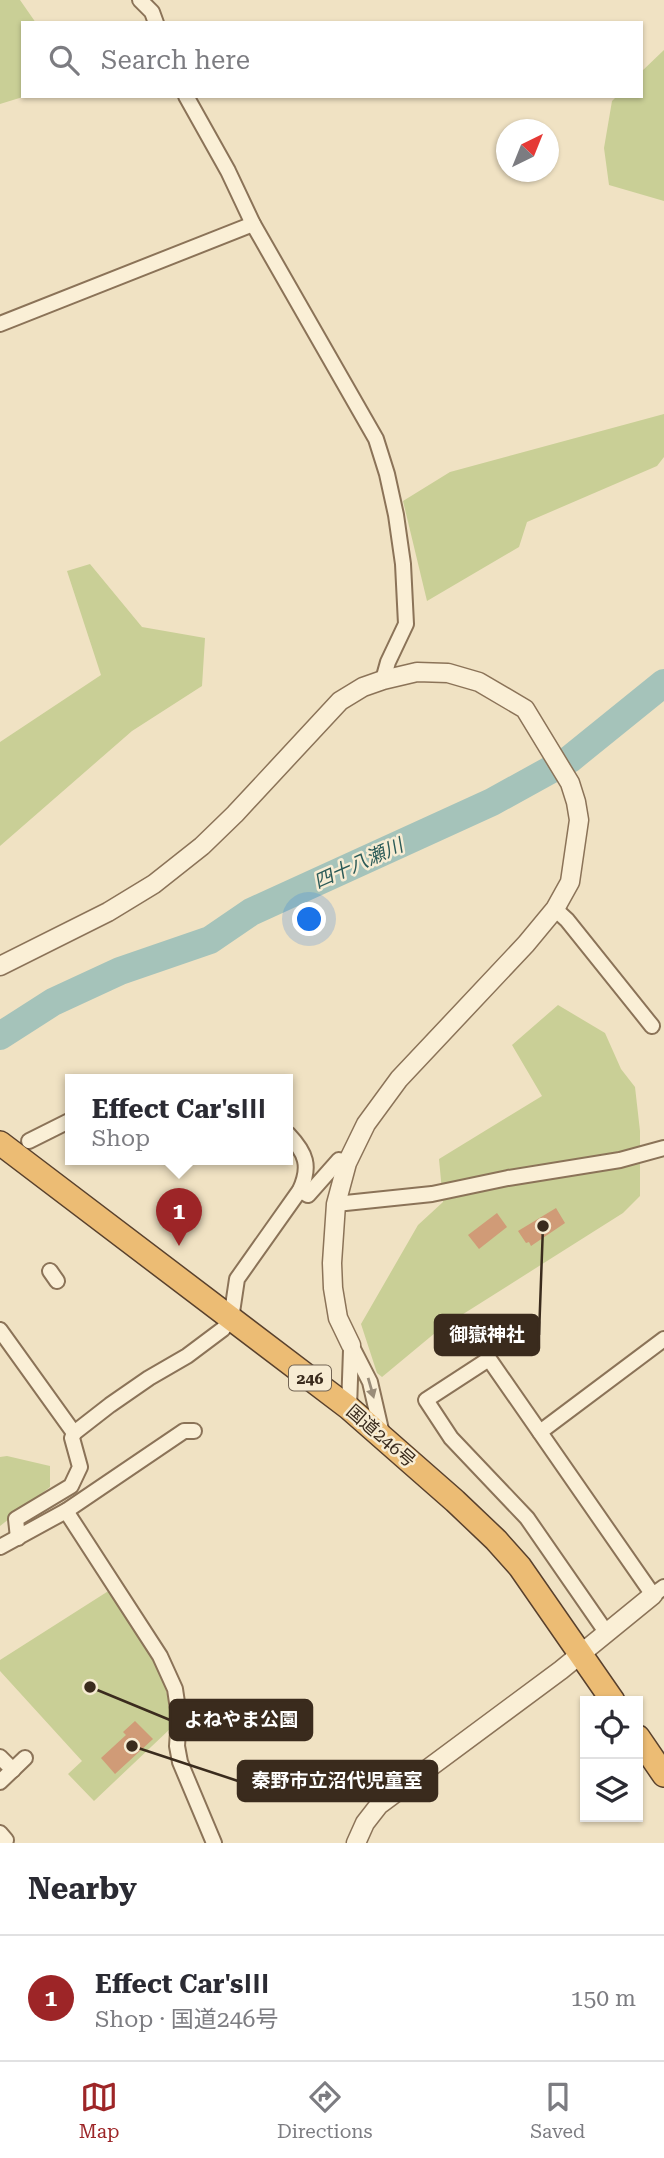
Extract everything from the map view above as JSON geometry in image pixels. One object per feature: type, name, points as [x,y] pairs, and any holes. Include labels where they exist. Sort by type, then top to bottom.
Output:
[{"type":"highway","name":"国道246号","points":[[0,1143],[382,1434],[496,1540],[553,1612],[610,1696]]},
{"type":"highway","points":[[643,1744],[664,1775]]},
{"type":"street","points":[[141,0],[152,12],[155,21]]},
{"type":"street","points":[[187,98],[228,171],[253,224],[376,439],[387,474],[403,564],[406,624],[388,662],[383,680]]},
{"type":"street","points":[[0,324],[253,224]]},
{"type":"street","points":[[0,966],[108,912],[155,884],[202,846],[341,701],[363,687],[417,672],[448,673],[479,682],[524,709],[570,783],[579,820],[570,883],[555,909],[526,944],[400,1079],[366,1124],[346,1163],[336,1205],[333,1288],[338,1318],[370,1382],[382,1434]]},
{"type":"street","points":[[555,909],[567,920],[652,1026]]},
{"type":"street","points":[[29,1141],[65,1123]]},
{"type":"street","points":[[18,1538],[16,1519],[71,1486],[80,1467],[72,1438],[74,1433],[139,1384],[208,1341],[231,1319],[237,1279],[300,1190],[306,1176],[305,1156],[293,1140]]},
{"type":"street","points":[[336,1205],[432,1194],[508,1178],[620,1160],[664,1148]]},
{"type":"street","points":[[300,1190],[308,1195],[339,1160],[346,1163]]},
{"type":"street","points":[[0,1330],[74,1433]]},
{"type":"street","points":[[540,1432],[664,1339]]},
{"type":"street","points":[[349,1408],[351,1345]]},
{"type":"street","points":[[356,1843],[365,1824],[379,1805],[581,1654],[659,1591],[489,1359],[426,1400],[451,1438],[527,1518],[606,1632]]},
{"type":"street","points":[[0,1547],[66,1511],[184,1431],[194,1431]]},
{"type":"street","points":[[66,1511],[160,1656],[175,1689],[179,1716],[177,1746],[180,1762],[214,1843]]},
{"type":"street","points":[[0,1757],[13,1770]]},
{"type":"street","points":[[0,1783],[25,1758]]},
{"type":"street","points":[[0,1833],[6,1840],[3,1843]]},
{"type":"green space","points":[[0,0],[20,0],[35,21],[21,21],[21,98],[0,104]]},
{"type":"green space","points":[[664,50],[664,201],[609,185],[604,148],[612,101],[615,98],[643,98],[643,70]]},
{"type":"green space","points":[[664,414],[664,457],[657,466],[527,522],[519,547],[427,601],[403,501],[450,472]]},
{"type":"green space","points":[[90,564],[142,627],[205,638],[202,686],[132,731],[0,846],[0,742],[101,675],[67,571]]},
{"type":"green space","points":[[558,1005],[605,1033],[621,1069],[635,1087],[640,1131],[640,1196],[623,1213],[441,1328],[382,1377],[377,1373],[361,1324],[418,1225],[443,1202],[439,1159],[542,1096],[512,1045]]},
{"type":"green space","points":[[7,1456],[50,1466],[50,1487],[0,1526],[0,1457]]},
{"type":"green space","points":[[110,1590],[162,1676],[168,1698],[171,1728],[94,1801],[68,1774],[82,1761],[0,1671],[0,1660]]},
{"type":"building","points":[[556,1208],[565,1223],[531,1246],[529,1242],[526,1243],[518,1231]]},
{"type":"building","points":[[497,1213],[507,1227],[479,1249],[468,1235]]},
{"type":"building","points":[[135,1721],[153,1739],[115,1774],[101,1758],[126,1735],[123,1732]]},
{"type":"waterway","name":"四十八瀬川","points":[[0,1036],[53,1002],[120,971],[210,940],[251,912],[492,802],[570,759],[664,683]]},
{"type":"place","name":"御嶽神社","points":[[543,1226]]},
{"type":"place","name":"Effect Car'sⅢ","points":[[179,1246]]},
{"type":"place","name":"よねやま公園","points":[[90,1687]]},
{"type":"place","name":"秦野市立沼代児童室","points":[[132,1746]]}]
